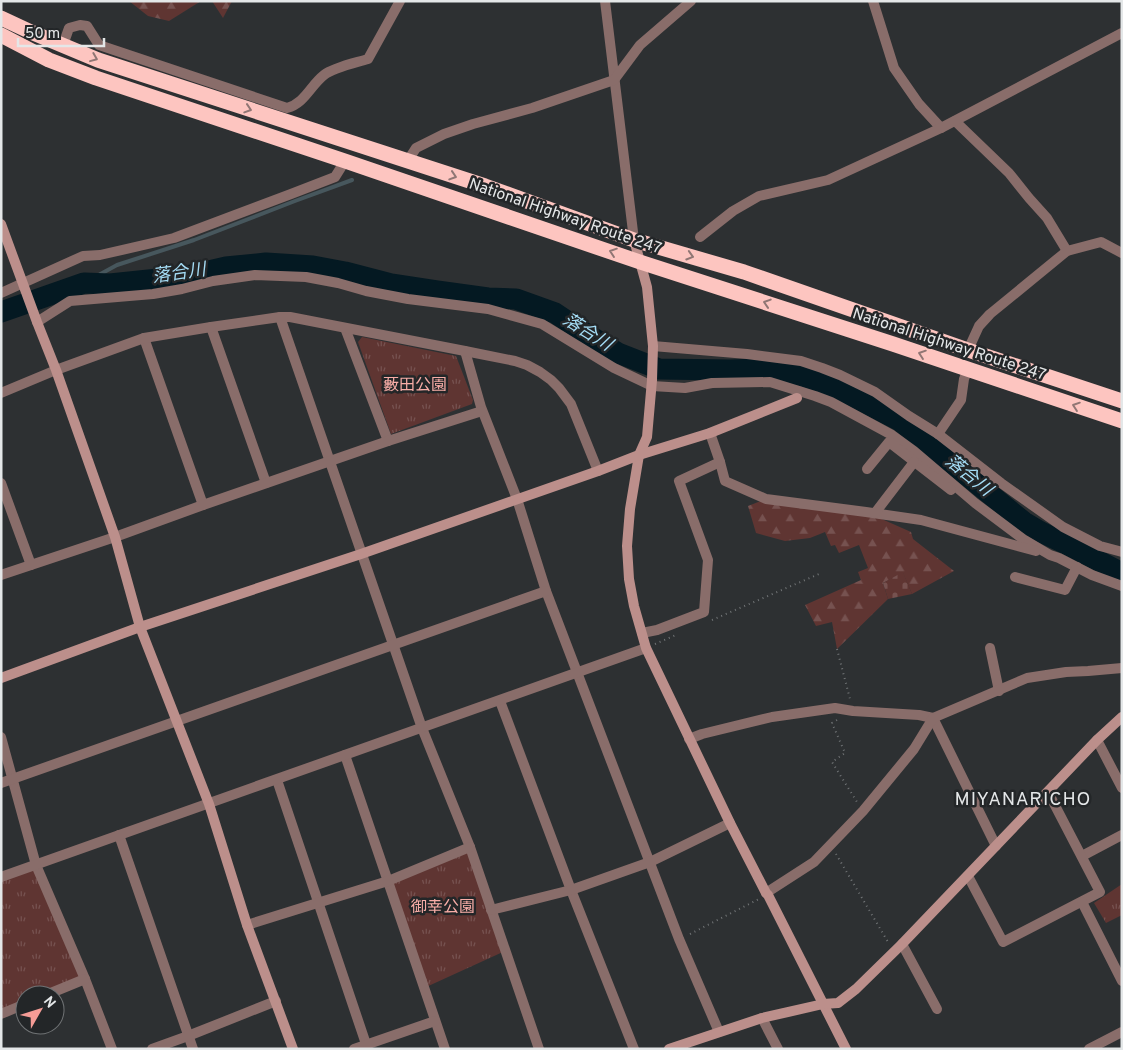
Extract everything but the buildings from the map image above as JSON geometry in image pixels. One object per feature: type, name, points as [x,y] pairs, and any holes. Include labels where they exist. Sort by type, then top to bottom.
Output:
[{"type":"highway","name":"National Highway Route 247","points":[[1,18],[98,60],[485,186],[634,240],[744,272],[1122,401]]},
{"type":"highway","name":"National Highway Route 247","points":[[1,35],[49,60],[96,78],[640,262],[1122,421]]},
{"type":"street","points":[[64,45],[69,28],[80,25],[88,26],[99,45],[287,108],[295,106],[324,75],[332,70],[368,59],[400,1]]},
{"type":"street","points":[[604,1],[634,240],[646,287],[654,346],[647,437],[639,455],[630,509],[627,546],[629,579],[634,606],[646,648],[689,739],[846,1049]]},
{"type":"street","points":[[407,162],[416,148],[444,134],[532,108],[614,80],[640,44],[691,1]]},
{"type":"street","points":[[873,1],[894,68],[919,104],[941,128]]},
{"type":"street","points":[[700,237],[733,211],[759,196],[828,180],[941,128],[1122,33]]},
{"type":"street","points":[[955,121],[1010,173],[1047,218],[1067,251]]},
{"type":"street","points":[[1,293],[83,256],[100,255],[174,238],[273,201],[335,177],[345,161]]},
{"type":"street","points":[[1,224],[56,370],[115,537],[140,627],[208,804],[246,925],[293,1049]]},
{"type":"street","points":[[968,350],[979,326],[990,314],[1067,251],[1101,242],[1122,253]]},
{"type":"street","points":[[37,322],[70,301],[153,294],[213,281],[255,275],[306,277],[408,299],[488,309],[542,324],[614,368],[652,383],[685,388],[712,383],[770,382],[831,402],[892,435],[1023,539],[1050,555]]},
{"type":"street","points":[[280,317],[422,728],[470,847],[538,1049]]},
{"type":"street","points":[[1,393],[56,370],[144,338],[290,317],[527,365],[551,380],[571,404],[598,471]]},
{"type":"street","points":[[211,327],[266,483]]},
{"type":"street","points":[[346,328],[388,441]]},
{"type":"street","points":[[144,338],[203,505]]},
{"type":"street","points":[[654,346],[801,361],[860,384],[938,434],[1001,483],[1063,527],[1100,546],[1122,552]]},
{"type":"street","points":[[465,351],[482,411],[517,499],[546,591],[679,939],[720,1032]]},
{"type":"street","points":[[938,434],[961,400],[964,379],[968,369]]},
{"type":"street","points":[[1,678],[140,627],[361,554],[639,455],[710,433],[797,398]]},
{"type":"street","points":[[1,575],[115,537],[329,461],[482,411]]},
{"type":"street","points":[[710,433],[725,481],[766,499],[921,520],[1050,555],[1092,575],[1122,586]]},
{"type":"street","points":[[867,469],[889,442],[974,507],[984,509]]},
{"type":"street","points":[[642,633],[657,630],[704,612],[708,560],[679,480],[720,462]]},
{"type":"street","points":[[875,513],[914,462]]},
{"type":"street","points":[[1,483],[31,565]]},
{"type":"street","points":[[1015,577],[1065,590],[1076,567]]},
{"type":"street","points":[[1,783],[546,591]]},
{"type":"street","points":[[1,877],[646,648]]},
{"type":"street","points":[[990,648],[998,691]]},
{"type":"street","points":[[689,739],[702,734],[772,718],[834,708],[933,718],[1027,678],[1066,672],[1122,668]]},
{"type":"street","points":[[500,701],[571,890],[634,1049]]},
{"type":"street","points":[[669,1049],[690,1046],[720,1032],[762,1018],[823,1004],[838,1003],[856,989],[902,944],[1097,740],[1122,717]]},
{"type":"street","points":[[767,894],[814,862],[863,810],[914,749],[933,718]]},
{"type":"street","points":[[933,718],[996,846]]},
{"type":"street","points":[[1,737],[36,865],[85,979],[112,1049]]},
{"type":"street","points":[[1097,740],[1122,788]]},
{"type":"street","points":[[345,755],[444,1049]]},
{"type":"street","points":[[277,780],[366,1044]]},
{"type":"street","points":[[968,876],[1003,942],[1100,892],[1048,792]]},
{"type":"street","points":[[490,910],[571,890],[650,862],[730,823]]},
{"type":"street","points":[[119,835],[193,1049]]},
{"type":"street","points":[[1082,856],[1122,835]]},
{"type":"street","points":[[246,925],[388,881],[470,847]]},
{"type":"street","points":[[1082,902],[1122,981]]},
{"type":"street","points":[[902,944],[937,1009]]},
{"type":"street","points":[[65,987],[85,979]]},
{"type":"street","points":[[152,1049],[276,1002]]},
{"type":"street","points":[[1,1014],[15,1008]]},
{"type":"street","points":[[762,1018],[778,1049]]},
{"type":"street","points":[[354,1049],[435,1021]]},
{"type":"street","points":[[1089,1049],[1122,1032]]},
{"type":"path","points":[[710,621],[818,574]]},
{"type":"path","points":[[646,648],[682,633]]},
{"type":"path","points":[[837,649],[853,711]]},
{"type":"path","points":[[834,708],[839,719],[832,722],[845,753],[832,762],[863,810]]},
{"type":"path","points":[[830,845],[893,952]]},
{"type":"path","points":[[679,939],[767,894]]},
{"type":"green space","points":[[129,1],[201,1],[169,21],[148,16]]},
{"type":"green space","points":[[212,1],[232,1],[223,18]]},
{"type":"green space","name":"藪田公園","points":[[362,337],[456,356],[473,400],[472,404],[391,434],[358,342]]},
{"type":"green space","points":[[766,499],[866,512],[911,532],[913,539],[954,571],[912,594],[903,573],[883,583],[888,599],[837,649],[832,622],[816,626],[805,605],[861,580],[858,572],[868,568],[859,545],[839,553],[835,545],[831,546],[825,532],[810,538],[785,541],[756,533],[748,506]]},
{"type":"green space","points":[[903,572],[912,594],[888,599],[883,583]]},
{"type":"green space","name":"御幸公園","points":[[470,847],[505,951],[424,988],[388,881]]},
{"type":"green space","points":[[36,865],[85,979],[65,987],[65,985],[15,985],[15,1008],[1,1014],[1,877]]},
{"type":"green space","points":[[1122,884],[1122,915],[1106,923],[1094,903]]},
{"type":"waterway","points":[[84,283],[117,265],[194,240],[352,180]]},
{"type":"waterway","name":"落合川","points":[[1,312],[84,283],[110,284],[187,276],[226,267],[266,263],[313,266],[391,284],[488,298],[516,299],[555,313],[618,353],[659,369],[759,369],[803,376],[838,389],[900,421],[1024,522],[1122,573]]},
{"type":"district","name":"MIYANARICHO","points":[[1023,800]]}]
